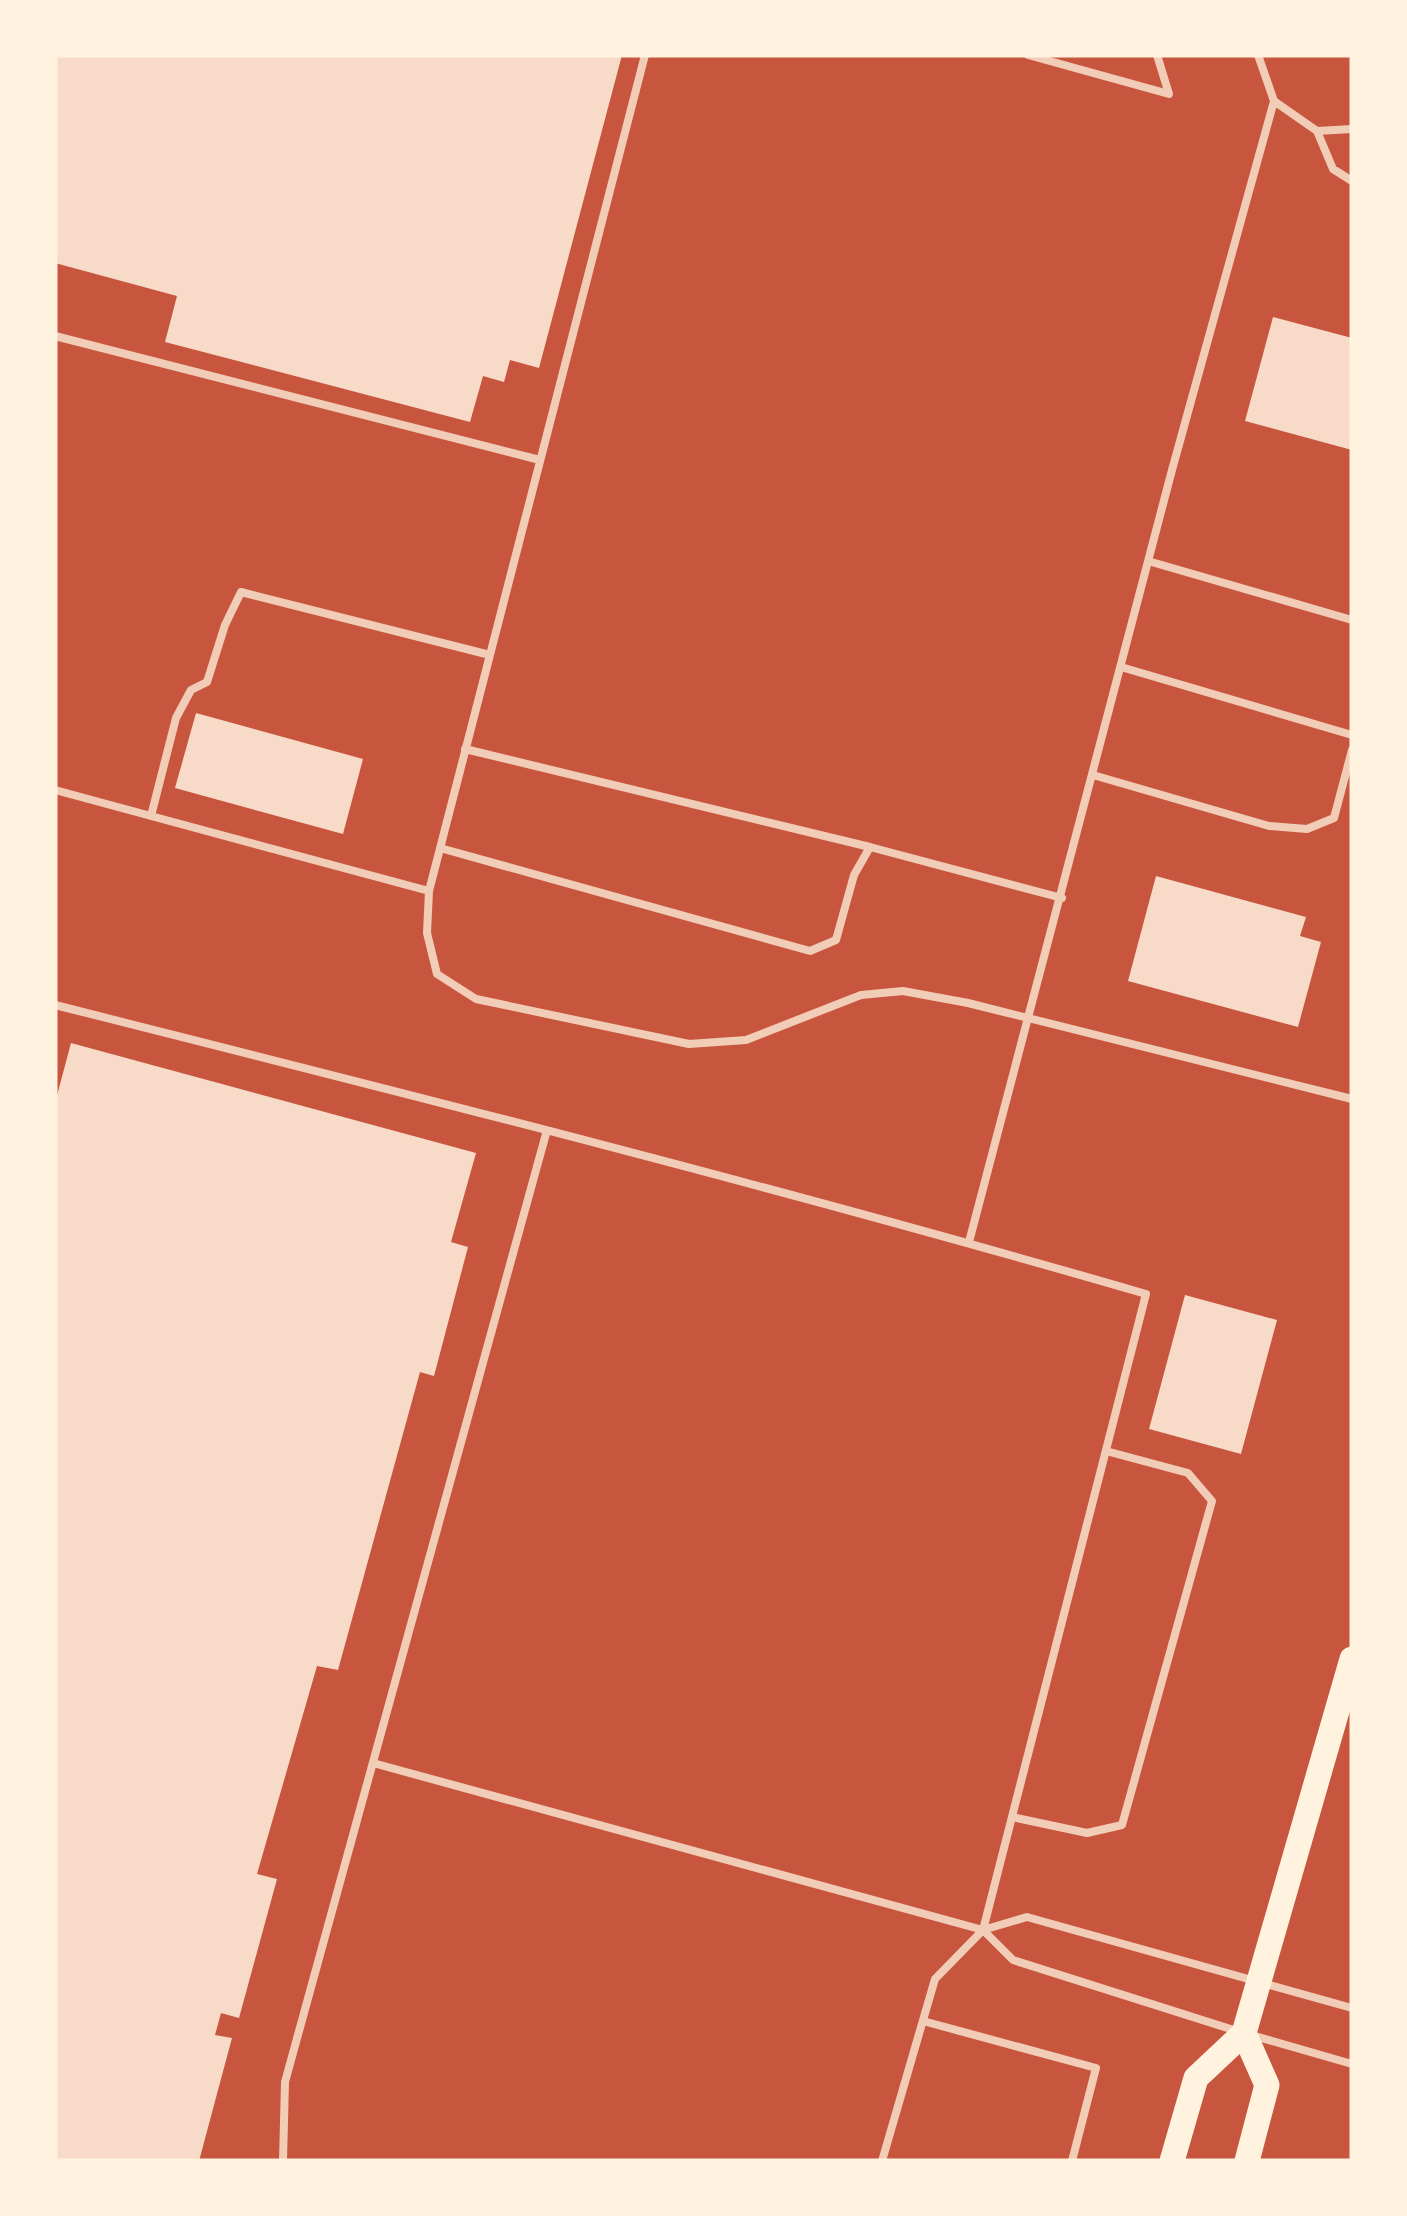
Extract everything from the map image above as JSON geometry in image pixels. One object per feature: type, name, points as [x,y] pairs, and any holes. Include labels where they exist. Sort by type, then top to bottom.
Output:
[{"type":"main road","points":[[1172,2161],[1196,2078],[1244,2033],[1352,1659]]},
{"type":"main road","points":[[1244,2033],[1267,2085],[1247,2161]]},
{"type":"lane","points":[[645,55],[429,891],[426,934],[437,974],[476,998],[689,1044],[746,1040],[861,995],[903,991],[968,1003],[1352,1100]]},
{"type":"lane","points":[[1028,55],[1169,94],[1157,55]]},
{"type":"lane","points":[[970,1242],[1148,561],[1274,101],[1258,55]]},
{"type":"lane","points":[[1274,101],[1317,131],[1333,169],[1352,181]]},
{"type":"lane","points":[[1317,131],[1352,129]]},
{"type":"lane","points":[[55,336],[540,460]]},
{"type":"lane","points":[[1148,561],[1352,620]]},
{"type":"lane","points":[[151,816],[176,718],[191,690],[207,682],[225,625],[241,592],[490,655]]},
{"type":"lane","points":[[1121,667],[1352,735]]},
{"type":"lane","points":[[466,750],[1062,898]]},
{"type":"lane","points":[[1093,775],[1269,826],[1307,829],[1334,818],[1352,750]]},
{"type":"lane","points":[[55,790],[429,891]]},
{"type":"lane","points":[[440,848],[810,952],[836,940],[854,875],[870,848]]},
{"type":"lane","points":[[55,1004],[970,1242],[1146,1294],[983,1930]]},
{"type":"lane","points":[[283,2161],[285,2082],[546,1130]]},
{"type":"lane","points":[[1012,1816],[1087,1833],[1122,1825],[1212,1502],[1188,1473],[1106,1451]]},
{"type":"lane","points":[[373,1763],[983,1930],[1013,1960],[1352,2064]]},
{"type":"lane","points":[[882,2161],[935,1979],[983,1930],[1027,1917],[1352,2008]]},
{"type":"lane","points":[[923,2020],[1096,2068],[1072,2161]]},
{"type":"building","points":[[55,55],[622,55],[539,368],[510,360],[504,382],[483,376],[470,422],[165,342],[177,296],[55,263]]},
{"type":"building","points":[[1273,317],[1352,338],[1352,450],[1245,421]]},
{"type":"building","points":[[196,713],[363,759],[343,834],[175,788]]},
{"type":"building","points":[[1156,876],[1306,917],[1300,936],[1321,942],[1298,1027],[1128,981]]},
{"type":"building","points":[[71,1043],[476,1153],[451,1242],[468,1247],[434,1376],[420,1372],[338,1670],[317,1666],[257,1874],[277,1879],[239,2018],[221,2013],[215,2035],[232,2038],[199,2161],[55,2161],[55,1103]]},
{"type":"building","points":[[1185,1295],[1277,1320],[1241,1454],[1149,1429]]}]
